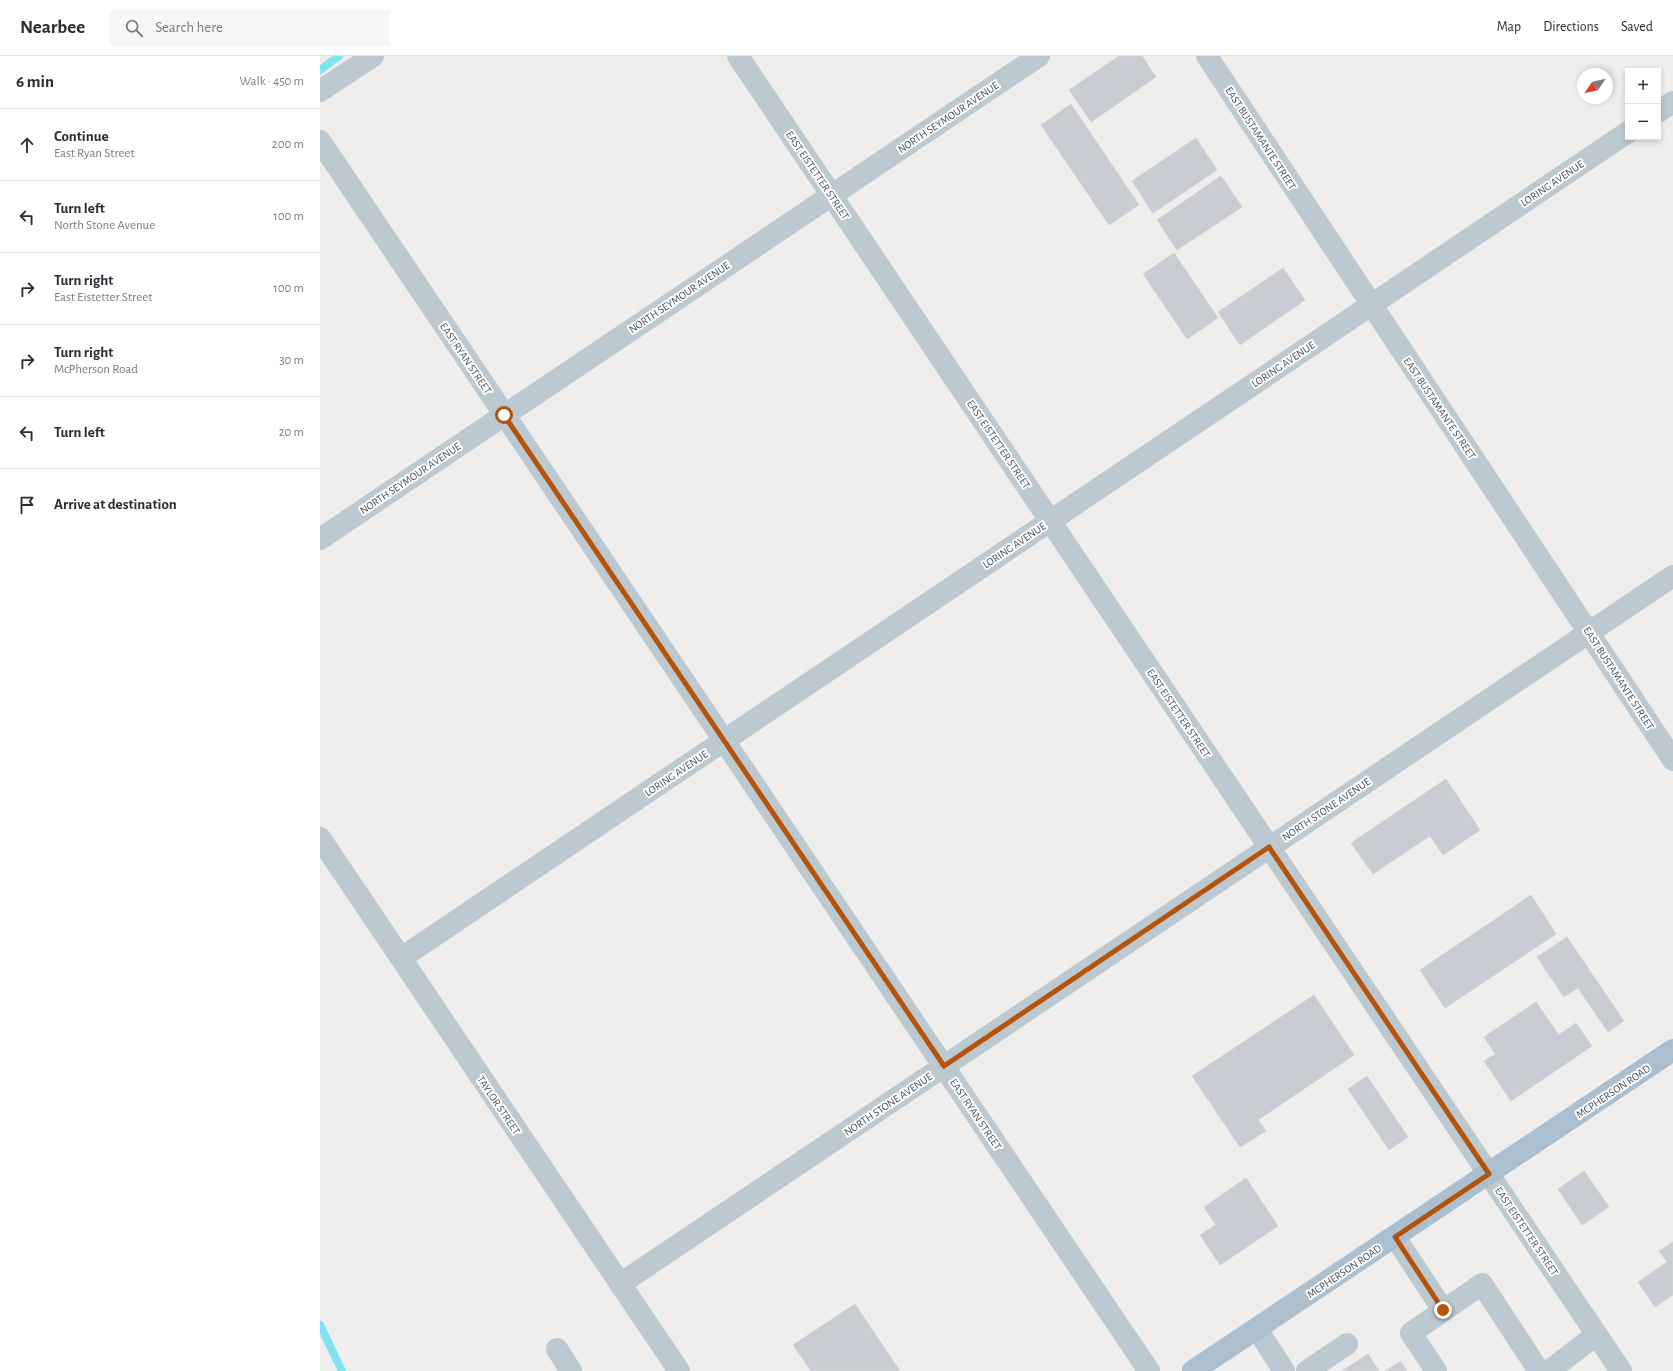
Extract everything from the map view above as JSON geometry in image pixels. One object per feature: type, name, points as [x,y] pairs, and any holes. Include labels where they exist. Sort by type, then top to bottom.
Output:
[{"type":"main road","name":"MCPHERSON ROAD","points":[[1194,1371],[1673,1050]]},
{"type":"street","points":[[320,91],[373,56]]},
{"type":"street","name":"EAST EISTETTER STREET","points":[[738,56],[1621,1371]]},
{"type":"street","name":"NORTH SEYMOUR AVENUE","points":[[320,539],[1039,56]]},
{"type":"street","name":"EAST BUSTAMANTE STREET","points":[[1207,56],[1673,760]]},
{"type":"street","points":[[1661,110],[1673,102]]},
{"type":"street","name":"LORING AVENUE","points":[[401,958],[1625,134]]},
{"type":"street","name":"EAST RYAN STREET","points":[[320,141],[1149,1371]]},
{"type":"street","name":"NORTH STONE AVENUE","points":[[620,1284],[1673,576]]},
{"type":"street","name":"TAYLOR STREET","points":[[320,838],[620,1284],[674,1369]]},
{"type":"street","points":[[1395,1237],[1443,1310]]},
{"type":"street","points":[[1436,1371],[1411,1333],[1482,1284],[1540,1371]]},
{"type":"street","points":[[1257,1329],[1284,1371]]},
{"type":"street","points":[[1549,1371],[1596,1335]]},
{"type":"street","points":[[1307,1371],[1348,1344]]},
{"type":"street","points":[[557,1349],[571,1371]]},
{"type":"building","points":[[1119,56],[1142,56],[1156,77],[1091,122],[1069,90]]},
{"type":"building","points":[[1071,104],[1139,205],[1109,225],[1041,125]]},
{"type":"building","points":[[1196,138],[1217,170],[1153,213],[1132,181]]},
{"type":"building","points":[[1221,176],[1242,207],[1177,250],[1157,220]]},
{"type":"building","points":[[1174,253],[1218,318],[1187,339],[1143,274]]},
{"type":"building","points":[[1283,268],[1305,300],[1240,345],[1218,312]]},
{"type":"building","points":[[1446,779],[1480,830],[1443,855],[1430,836],[1373,874],[1351,843]]},
{"type":"building","points":[[1531,895],[1556,934],[1445,1008],[1420,970]]},
{"type":"building","points":[[1567,937],[1624,1021],[1608,1032],[1578,988],[1564,997],[1537,957]]},
{"type":"building","points":[[1314,995],[1354,1055],[1258,1120],[1266,1131],[1240,1147],[1192,1076]]},
{"type":"building","points":[[1536,1002],[1559,1035],[1576,1023],[1592,1046],[1511,1101],[1484,1061],[1495,1054],[1484,1037]]},
{"type":"building","points":[[1367,1076],[1408,1137],[1389,1150],[1348,1089]]},
{"type":"building","points":[[1584,1171],[1609,1207],[1582,1225],[1558,1189]]},
{"type":"building","points":[[1246,1178],[1278,1226],[1220,1265],[1200,1235],[1216,1225],[1204,1207]]},
{"type":"building","points":[[1673,1242],[1673,1295],[1655,1307],[1638,1282],[1667,1262],[1659,1251]]},
{"type":"building","points":[[855,1304],[900,1371],[811,1371],[793,1345]]},
{"type":"building","points":[[1368,1354],[1379,1371],[1342,1371]]},
{"type":"building","points":[[1401,1361],[1407,1371],[1385,1371]]},
{"type":"waterway","points":[[320,70],[339,56]]},
{"type":"waterway","points":[[320,1325],[342,1371]]},
{"type":"route","points":[[504,415],[944,1066],[1269,847],[1489,1174],[1395,1237],[1443,1310]]}]
